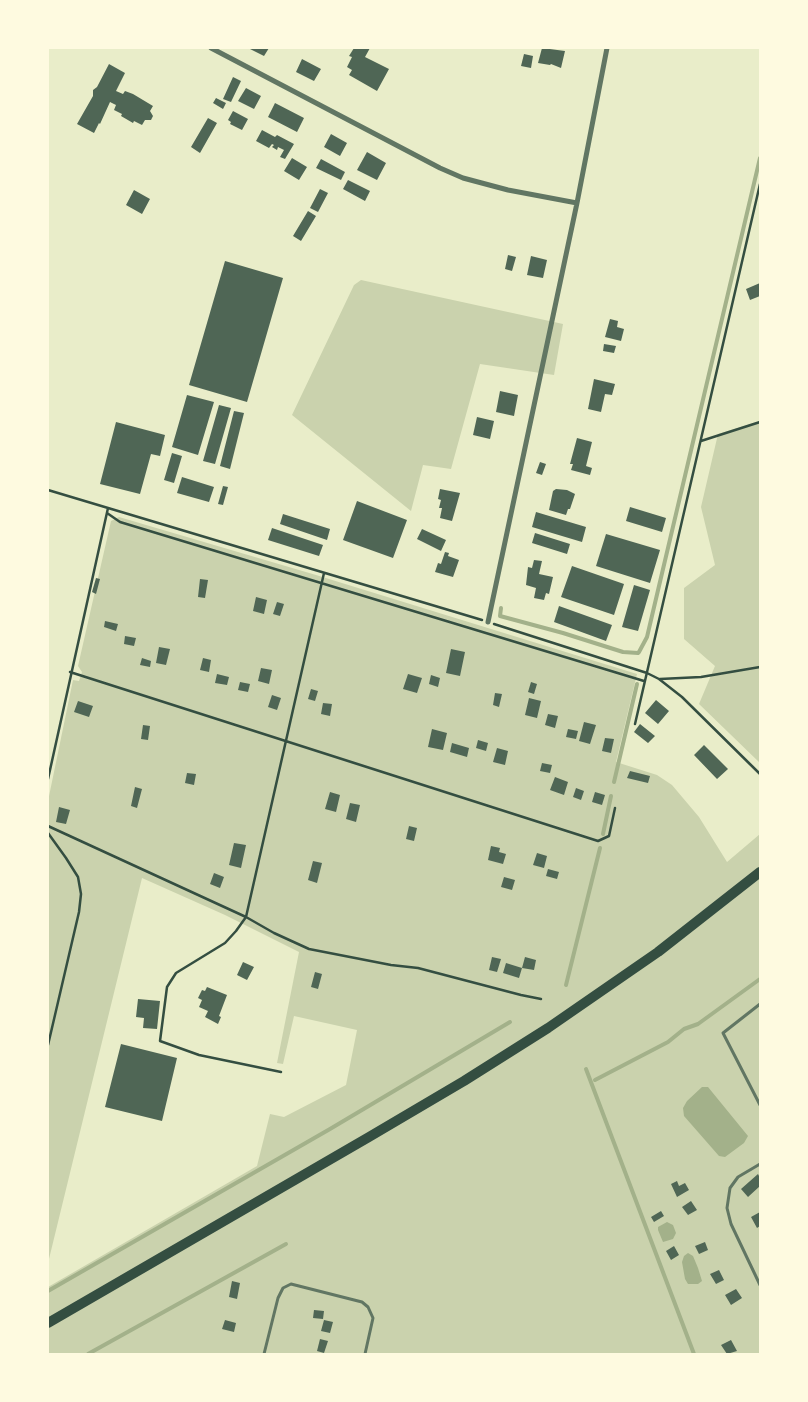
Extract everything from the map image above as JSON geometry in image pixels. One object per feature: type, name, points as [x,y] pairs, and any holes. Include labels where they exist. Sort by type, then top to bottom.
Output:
[{"type":"main road","points":[[48,1323],[378,1132],[548,1028],[658,952],[760,872]]},
{"type":"street","points":[[211,48],[440,168],[463,178],[508,190],[577,203]]},
{"type":"street","points":[[488,622],[577,203],[607,48]]},
{"type":"lane","points":[[760,1004],[723,1032],[760,1105]]},
{"type":"lane","points":[[760,1164],[738,1178],[730,1188],[727,1208],[731,1224],[760,1285]]},
{"type":"lane","points":[[264,1354],[278,1298],[283,1288],[291,1284],[362,1302],[368,1307],[373,1318],[365,1354]]},
{"type":"path","points":[[634,724],[760,184]]},
{"type":"path","points":[[701,441],[760,422]]},
{"type":"path","points":[[48,490],[488,622],[647,673],[682,697],[760,774]]},
{"type":"path","points":[[48,779],[70,672],[108,508]]},
{"type":"path","points":[[107,513],[120,522],[644,681]]},
{"type":"path","points":[[281,1072],[198,1054],[160,1041],[167,987],[176,973],[225,943],[236,932],[246,917],[324,572]]},
{"type":"path","points":[[658,679],[701,678],[760,667]]},
{"type":"path","points":[[70,672],[598,841],[609,836],[616,808]]},
{"type":"path","points":[[48,826],[246,917],[274,933],[309,949],[391,965],[418,968],[521,996],[541,999]]},
{"type":"path","points":[[48,833],[78,877],[81,894],[79,912],[48,1045]]},
{"type":"shaded area","points":[[361,280],[563,324],[554,375],[480,364],[451,469],[423,465],[411,511],[292,415],[354,285]]},
{"type":"shaded area","points":[[760,421],[760,763],[699,704],[715,666],[684,639],[684,588],[715,565],[701,507],[718,434]]},
{"type":"shaded area","points":[[119,517],[316,575],[637,674],[616,762],[657,775],[672,785],[699,817],[727,862],[760,834],[760,1354],[48,1354],[48,1287],[257,1166],[270,1114],[284,1117],[346,1085],[357,1030],[294,1016],[283,1064],[277,1063],[299,952],[225,915],[142,878],[48,1263],[48,801],[73,680],[79,681],[82,672],[78,666],[111,521]]},
{"type":"shaded area","points":[[702,1087],[708,1087],[748,1136],[744,1143],[725,1157],[719,1156],[684,1116],[683,1108],[687,1101]]},
{"type":"shaded area","points":[[667,1222],[673,1225],[676,1233],[673,1239],[663,1242],[658,1227]]},
{"type":"shaded area","points":[[688,1253],[693,1256],[698,1268],[702,1281],[698,1284],[688,1284],[685,1279],[682,1262],[684,1256]]},
{"type":"building","points":[[248,48],[269,48],[264,56]]},
{"type":"building","points":[[354,48],[370,48],[365,57],[389,69],[377,91],[349,75],[352,70],[347,67],[352,57],[349,56]]},
{"type":"building","points":[[542,48],[565,51],[561,68],[551,64],[538,63]]},
{"type":"building","points":[[524,54],[533,56],[531,68],[521,66]]},
{"type":"building","points":[[302,59],[321,69],[314,81],[296,72]]},
{"type":"building","points":[[109,64],[125,73],[116,91],[123,94],[125,91],[133,94],[153,106],[150,111],[153,116],[151,120],[145,120],[142,125],[134,121],[133,123],[114,110],[116,105],[110,102],[94,133],[77,124],[93,96],[93,90],[97,87]]},
{"type":"building","points":[[233,77],[241,81],[231,102],[223,99]]},
{"type":"building","points":[[246,88],[261,96],[254,109],[238,101]]},
{"type":"building","points":[[216,98],[226,103],[223,109],[213,103]]},
{"type":"building","points":[[275,103],[304,118],[297,132],[268,117]]},
{"type":"building","points":[[233,111],[248,119],[242,130],[230,124],[231,122],[228,120]]},
{"type":"building","points":[[208,118],[217,123],[200,153],[191,147]]},
{"type":"building","points":[[262,130],[294,144],[285,159],[280,157],[284,150],[278,147],[277,150],[272,147],[274,145],[272,144],[269,148],[256,141]]},
{"type":"building","points":[[331,134],[347,143],[340,156],[324,147]]},
{"type":"building","points":[[367,152],[386,163],[377,180],[357,170]]},
{"type":"building","points":[[292,158],[307,167],[299,180],[284,171]]},
{"type":"building","points":[[321,159],[345,172],[341,180],[316,168]]},
{"type":"building","points":[[348,180],[370,191],[365,201],[343,189]]},
{"type":"building","points":[[320,189],[328,193],[318,212],[310,208]]},
{"type":"building","points":[[134,190],[150,199],[142,214],[126,205]]},
{"type":"building","points":[[308,211],[316,216],[301,241],[293,236]]},
{"type":"building","points":[[508,255],[516,257],[512,271],[505,269]]},
{"type":"building","points":[[531,256],[547,260],[543,278],[527,275]]},
{"type":"building","points":[[225,261],[283,278],[247,402],[189,385]]},
{"type":"building","points":[[760,283],[760,296],[750,300],[746,289]]},
{"type":"building","points":[[610,319],[618,321],[617,327],[624,329],[621,341],[605,337]]},
{"type":"building","points":[[604,344],[616,346],[614,353],[603,351]]},
{"type":"building","points":[[594,379],[615,384],[612,395],[605,394],[601,412],[588,409]]},
{"type":"building","points":[[500,391],[518,395],[514,416],[496,412]]},
{"type":"building","points":[[187,395],[214,402],[198,455],[172,447]]},
{"type":"building","points":[[219,405],[231,408],[215,464],[203,461]]},
{"type":"building","points":[[234,411],[244,413],[230,469],[220,466]]},
{"type":"building","points":[[477,417],[494,421],[490,439],[473,435]]},
{"type":"building","points":[[116,422],[165,435],[160,456],[151,454],[140,494],[100,484]]},
{"type":"building","points":[[577,438],[592,442],[586,466],[592,468],[590,475],[571,470],[573,464],[570,464]]},
{"type":"building","points":[[172,453],[182,456],[174,483],[164,480]]},
{"type":"building","points":[[540,462],[546,464],[542,475],[536,473]]},
{"type":"building","points":[[182,477],[214,487],[209,502],[177,493]]},
{"type":"building","points":[[223,486],[228,487],[223,505],[218,504]]},
{"type":"building","points":[[440,489],[460,493],[452,521],[440,518],[442,508],[439,508],[441,500],[438,499]]},
{"type":"building","points":[[556,489],[567,490],[575,494],[566,515],[549,510],[553,491]]},
{"type":"building","points":[[357,501],[407,520],[393,558],[343,540]]},
{"type":"building","points":[[630,507],[666,518],[662,532],[626,521]]},
{"type":"building","points":[[536,512],[586,527],[582,542],[532,527]]},
{"type":"building","points":[[283,514],[330,529],[327,540],[280,524]]},
{"type":"building","points":[[272,528],[323,545],[319,556],[268,540]]},
{"type":"building","points":[[422,529],[446,540],[441,551],[417,539]]},
{"type":"building","points":[[535,533],[570,544],[567,554],[532,543]]},
{"type":"building","points":[[606,534],[660,550],[650,583],[596,566]]},
{"type":"building","points":[[445,552],[449,553],[448,556],[459,560],[453,577],[435,572],[438,563],[441,564]]},
{"type":"building","points":[[534,560],[542,561],[539,574],[553,577],[549,594],[546,593],[544,600],[534,598],[536,588],[526,585],[528,567],[532,568]]},
{"type":"building","points":[[572,566],[624,584],[614,615],[561,597]]},
{"type":"building","points":[[96,578],[100,579],[96,594],[92,592]]},
{"type":"building","points":[[200,579],[208,580],[205,598],[198,597]]},
{"type":"building","points":[[634,585],[650,590],[638,631],[622,627]]},
{"type":"building","points":[[256,597],[267,600],[264,614],[253,611]]},
{"type":"building","points":[[277,602],[284,604],[280,616],[273,614]]},
{"type":"building","points":[[559,606],[612,625],[606,641],[554,622]]},
{"type":"building","points":[[105,621],[118,624],[116,631],[104,627]]},
{"type":"building","points":[[125,636],[136,638],[134,646],[124,644]]},
{"type":"building","points":[[159,647],[170,649],[166,665],[156,663]]},
{"type":"building","points":[[451,649],[465,652],[460,676],[446,673]]},
{"type":"building","points":[[142,658],[151,661],[150,667],[140,665]]},
{"type":"building","points":[[203,658],[211,660],[209,672],[200,670]]},
{"type":"building","points":[[261,668],[272,670],[269,684],[258,681]]},
{"type":"building","points":[[217,674],[229,677],[227,685],[215,683]]},
{"type":"building","points":[[408,674],[422,678],[417,693],[403,689]]},
{"type":"building","points":[[431,675],[440,678],[438,687],[429,684]]},
{"type":"building","points":[[240,682],[250,684],[248,692],[238,690]]},
{"type":"building","points":[[531,682],[537,684],[534,694],[528,692]]},
{"type":"building","points":[[311,689],[318,691],[315,701],[308,699]]},
{"type":"building","points":[[495,693],[502,694],[499,707],[493,705]]},
{"type":"building","points":[[272,695],[281,698],[277,710],[268,707]]},
{"type":"building","points":[[529,698],[541,701],[537,718],[525,715]]},
{"type":"building","points":[[656,700],[669,711],[658,724],[645,713]]},
{"type":"building","points":[[78,701],[93,706],[89,717],[74,712]]},
{"type":"building","points":[[323,703],[332,704],[330,716],[321,714]]},
{"type":"building","points":[[548,714],[558,716],[555,728],[545,725]]},
{"type":"building","points":[[584,722],[596,725],[590,744],[579,741]]},
{"type":"building","points":[[640,724],[655,736],[648,743],[634,732]]},
{"type":"building","points":[[143,725],[150,726],[148,740],[141,739]]},
{"type":"building","points":[[432,729],[447,733],[443,750],[428,747]]},
{"type":"building","points":[[568,729],[578,731],[576,739],[566,737]]},
{"type":"building","points":[[605,738],[614,739],[611,753],[602,751]]},
{"type":"building","points":[[478,740],[488,743],[486,751],[476,748]]},
{"type":"building","points":[[452,743],[469,748],[467,757],[450,752]]},
{"type":"building","points":[[704,745],[728,769],[717,779],[694,755]]},
{"type":"building","points":[[497,748],[508,751],[505,765],[493,762]]},
{"type":"building","points":[[542,763],[552,765],[550,773],[540,771]]},
{"type":"building","points":[[630,771],[650,776],[648,783],[627,778]]},
{"type":"building","points":[[187,773],[196,774],[194,785],[185,783]]},
{"type":"building","points":[[555,777],[568,782],[564,795],[550,790]]},
{"type":"building","points":[[135,787],[142,789],[137,808],[131,806]]},
{"type":"building","points":[[576,788],[584,791],[581,800],[573,797]]},
{"type":"building","points":[[330,792],[340,795],[336,812],[325,809]]},
{"type":"building","points":[[595,792],[605,795],[602,805],[592,802]]},
{"type":"building","points":[[350,803],[360,805],[356,822],[346,819]]},
{"type":"building","points":[[59,807],[70,810],[66,824],[56,822]]},
{"type":"building","points":[[409,826],[417,828],[414,841],[406,839]]},
{"type":"building","points":[[234,843],[246,845],[241,868],[229,865]]},
{"type":"building","points":[[491,846],[500,848],[499,852],[506,854],[503,864],[488,860]]},
{"type":"building","points":[[537,853],[547,856],[544,868],[533,865]]},
{"type":"building","points":[[313,861],[322,863],[317,883],[308,880]]},
{"type":"building","points":[[548,869],[559,872],[557,879],[546,876]]},
{"type":"building","points":[[214,873],[224,877],[220,888],[210,884]]},
{"type":"building","points":[[504,877],[515,880],[512,890],[501,887]]},
{"type":"building","points":[[492,957],[501,959],[497,972],[489,970]]},
{"type":"building","points":[[525,957],[536,960],[534,970],[522,968]]},
{"type":"building","points":[[243,962],[254,967],[247,980],[237,975]]},
{"type":"building","points":[[506,963],[522,968],[519,978],[503,973]]},
{"type":"building","points":[[315,972],[322,974],[318,989],[311,987]]},
{"type":"building","points":[[207,987],[227,995],[218,1024],[205,1017],[208,1011],[199,1007],[202,1000],[198,998],[202,990],[205,991]]},
{"type":"building","points":[[138,999],[160,1001],[157,1029],[143,1028],[144,1018],[136,1017]]},
{"type":"building","points":[[121,1044],[177,1058],[162,1121],[105,1107]]},
{"type":"building","points":[[758,1174],[760,1186],[748,1197],[741,1189]]},
{"type":"building","points":[[677,1181],[679,1186],[685,1183],[689,1190],[677,1197],[671,1184]]},
{"type":"building","points":[[691,1201],[697,1210],[688,1215],[682,1207]]},
{"type":"building","points":[[661,1211],[664,1216],[654,1222],[651,1217]]},
{"type":"building","points":[[760,1212],[760,1226],[757,1228],[751,1217]]},
{"type":"building","points":[[705,1242],[708,1250],[699,1254],[695,1246]]},
{"type":"building","points":[[674,1246],[679,1255],[671,1260],[666,1251]]},
{"type":"building","points":[[719,1270],[724,1280],[716,1284],[710,1274]]},
{"type":"building","points":[[232,1281],[240,1283],[237,1299],[229,1297]]},
{"type":"building","points":[[736,1289],[742,1298],[731,1305],[725,1295]]},
{"type":"building","points":[[314,1310],[324,1311],[323,1319],[313,1318]]},
{"type":"building","points":[[225,1320],[236,1323],[234,1332],[222,1329]]},
{"type":"building","points":[[324,1320],[333,1322],[330,1333],[321,1331]]},
{"type":"building","points":[[320,1339],[328,1341],[324,1353],[317,1351]]},
{"type":"building","points":[[731,1340],[737,1351],[727,1354],[721,1345]]},
{"type":"waterway","points":[[501,608],[500,616],[623,652],[639,652],[647,637],[760,158]]},
{"type":"waterway","points":[[614,782],[637,684]]},
{"type":"waterway","points":[[603,834],[611,796]]},
{"type":"waterway","points":[[566,985],[600,848]]},
{"type":"waterway","points":[[595,1080],[668,1042],[684,1029],[698,1024],[760,979]]},
{"type":"waterway","points":[[48,1291],[330,1129],[510,1022]]},
{"type":"waterway","points":[[586,1069],[694,1354]]},
{"type":"waterway","points":[[88,1354],[286,1244]]}]
